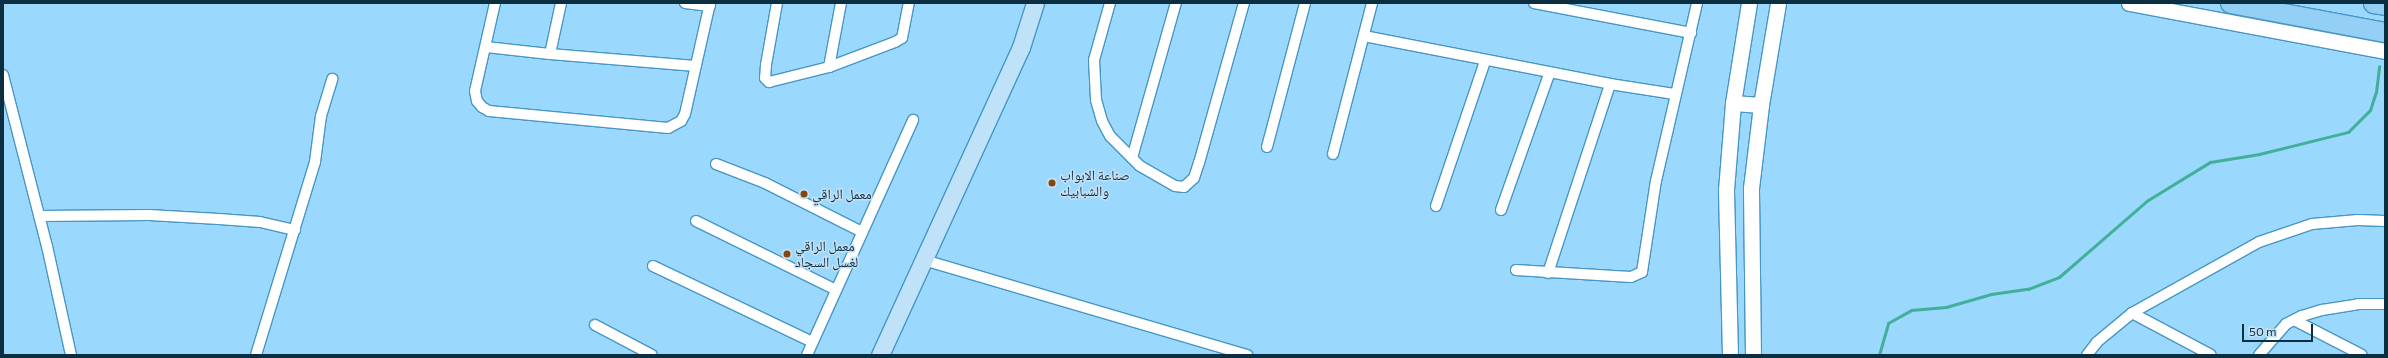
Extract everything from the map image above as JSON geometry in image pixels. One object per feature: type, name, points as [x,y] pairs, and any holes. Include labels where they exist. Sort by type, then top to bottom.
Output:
[{"type":"highway","points":[[2230,3],[2385,32]]},
{"type":"highway","points":[[2373,3],[2385,5]]},
{"type":"main road","points":[[880,355],[1021,47],[1036,3]]},
{"type":"street","points":[[495,3],[475,91],[476,101],[489,111],[668,128],[681,121],[689,102],[710,4],[685,3]]},
{"type":"street","points":[[550,54],[561,3]]},
{"type":"street","points":[[777,3],[766,66],[765,78],[769,82],[782,80],[829,67],[902,38],[909,3]]},
{"type":"street","points":[[829,67],[841,3]]},
{"type":"street","points":[[1110,3],[1094,60],[1096,100],[1102,121],[1110,136],[1140,166],[1175,186],[1184,187],[1194,178],[1244,3]]},
{"type":"street","points":[[1132,158],[1176,3]]},
{"type":"street","points":[[1267,146],[1305,3]]},
{"type":"street","points":[[1333,154],[1372,3]]},
{"type":"street","points":[[1534,3],[1691,33]]},
{"type":"street","points":[[1516,270],[1631,277],[1642,272],[1656,180],[1674,94],[1691,33],[1697,3]]},
{"type":"street","points":[[1730,355],[1725,211],[1734,103],[1749,3]]},
{"type":"street","points":[[1753,355],[1751,188],[1761,105],[1778,3]]},
{"type":"street","points":[[2129,3],[2385,51]]},
{"type":"street","points":[[1364,36],[1485,61],[1674,94]]},
{"type":"street","points":[[486,46],[550,54],[696,66]]},
{"type":"street","points":[[1436,206],[1485,61]]},
{"type":"street","points":[[1501,210],[1550,72]]},
{"type":"street","points":[[3,75],[6,99],[39,216],[70,355]]},
{"type":"street","points":[[256,355],[315,162],[321,116],[332,79]]},
{"type":"street","points":[[1548,273],[1610,84]]},
{"type":"street","points":[[1734,103],[1761,105]]},
{"type":"street","points":[[807,355],[913,120]]},
{"type":"street","points":[[716,164],[765,183],[862,232]]},
{"type":"street","points":[[39,216],[149,215],[260,222],[295,230]]},
{"type":"street","points":[[2087,355],[2097,342],[2132,313],[2208,269],[2281,233],[2312,224],[2358,220],[2385,221]]},
{"type":"street","points":[[696,221],[836,290]]},
{"type":"street","points":[[924,260],[1247,355]]},
{"type":"street","points":[[653,266],[812,342]]},
{"type":"street","points":[[2259,355],[2282,328],[2294,320],[2322,310],[2343,306],[2358,304],[2385,304]]},
{"type":"street","points":[[2132,313],[2211,355]]},
{"type":"street","points":[[2294,320],[2362,355]]},
{"type":"street","points":[[595,325],[652,355]]},
{"type":"waterway","points":[[1879,355],[1888,323],[1911,310],[1946,307],[1991,294],[2028,289],[2059,277],[2148,200],[2210,162],[2259,154],[2348,132],[2370,110],[2376,92],[2379,66]]},
{"type":"place","name":"صناعة الابواب والشبابيك","points":[[1052,183]]},
{"type":"place","name":"معمل الراقي","points":[[804,194]]},
{"type":"place","name":"معمل الراقي لغسل السجاد","points":[[787,254]]}]
